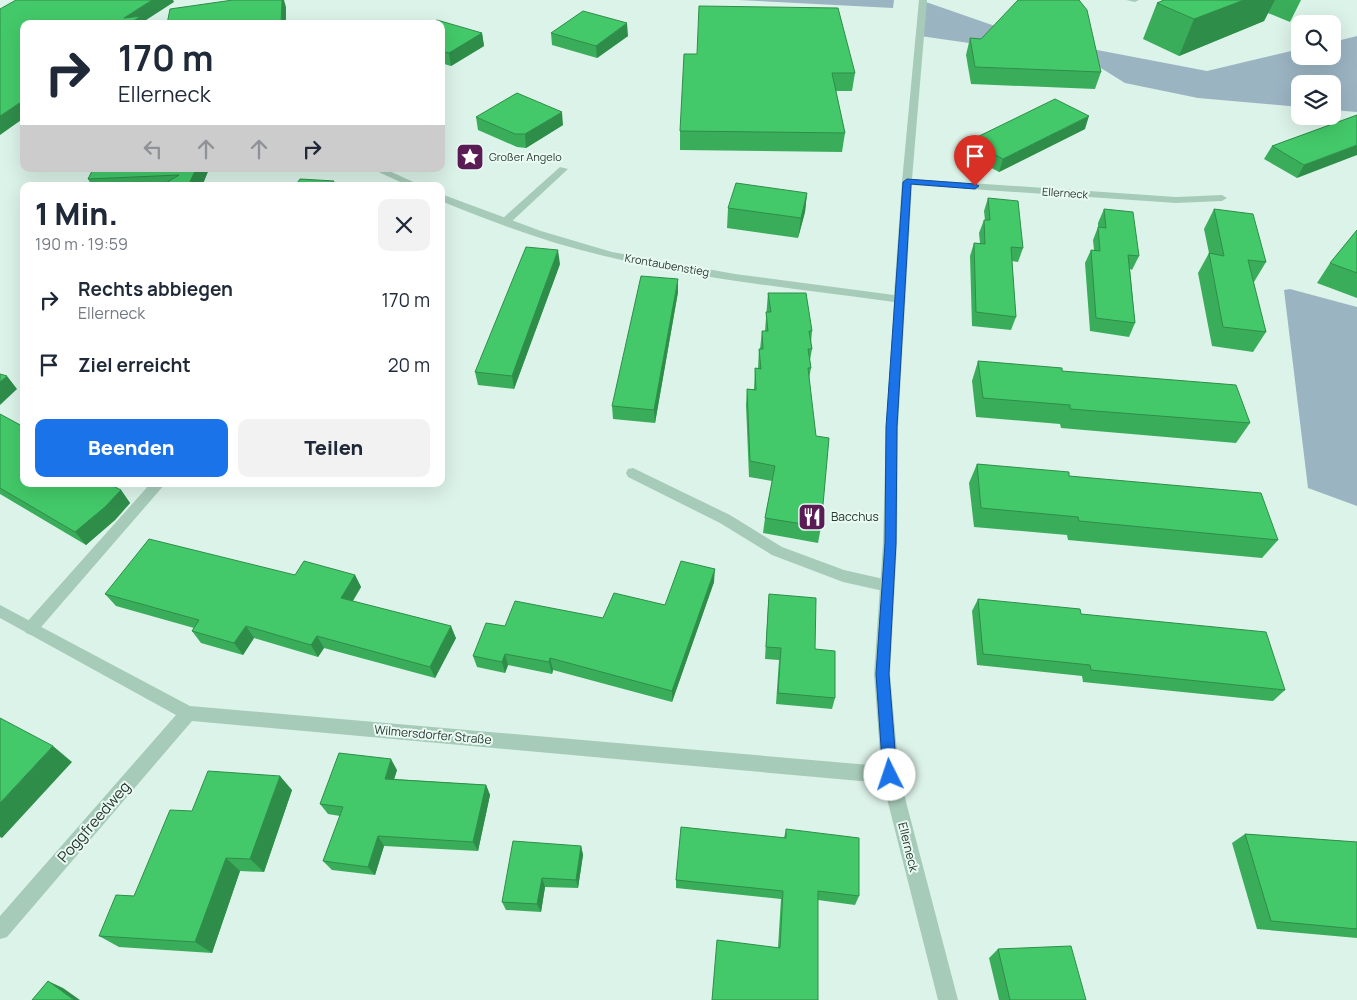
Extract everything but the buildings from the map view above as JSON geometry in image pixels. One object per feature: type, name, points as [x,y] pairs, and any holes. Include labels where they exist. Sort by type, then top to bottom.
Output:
[{"type":"street","name":"Ellerneck","points":[[923,0],[907,182],[892,427],[888,586],[882,674],[890,775],[948,1000]]},
{"type":"street","points":[[1130,0],[1135,0]]},
{"type":"street","points":[[506,221],[563,169]]},
{"type":"street","points":[[384,172],[408,182]]},
{"type":"street","name":"Ellerneck","points":[[907,182],[1176,200],[1222,198]]},
{"type":"street","name":"Krontaubenstieg","points":[[445,198],[575,244],[636,260],[900,299]]},
{"type":"street","points":[[633,473],[725,519],[778,551],[843,576],[888,586]]},
{"type":"street","points":[[31,628],[155,487]]},
{"type":"street","name":"Wilmersdorfer Straße","points":[[0,611],[188,713],[890,775]]},
{"type":"street","name":"Poggfreedweg","points":[[0,930],[188,713]]},
{"type":"shaded area","points":[[738,0],[894,0],[893,8]]},
{"type":"shaded area","points":[[923,1],[1024,36],[1207,71],[1291,51],[1291,65],[1341,65],[1341,40],[1357,36],[1357,112],[1341,111],[1341,75],[1291,75],[1291,106],[1198,98],[1125,83],[1088,60],[920,36]]},
{"type":"shaded area","points":[[1290,289],[1357,307],[1357,506],[1308,488],[1284,290]]},
{"type":"place","name":"Großer Angelo","points":[[470,157]]},
{"type":"place","name":"Bacchus","points":[[812,517]]},
{"type":"route","points":[[890,775],[882,674],[890,543],[892,427],[907,182],[975,186]]}]
